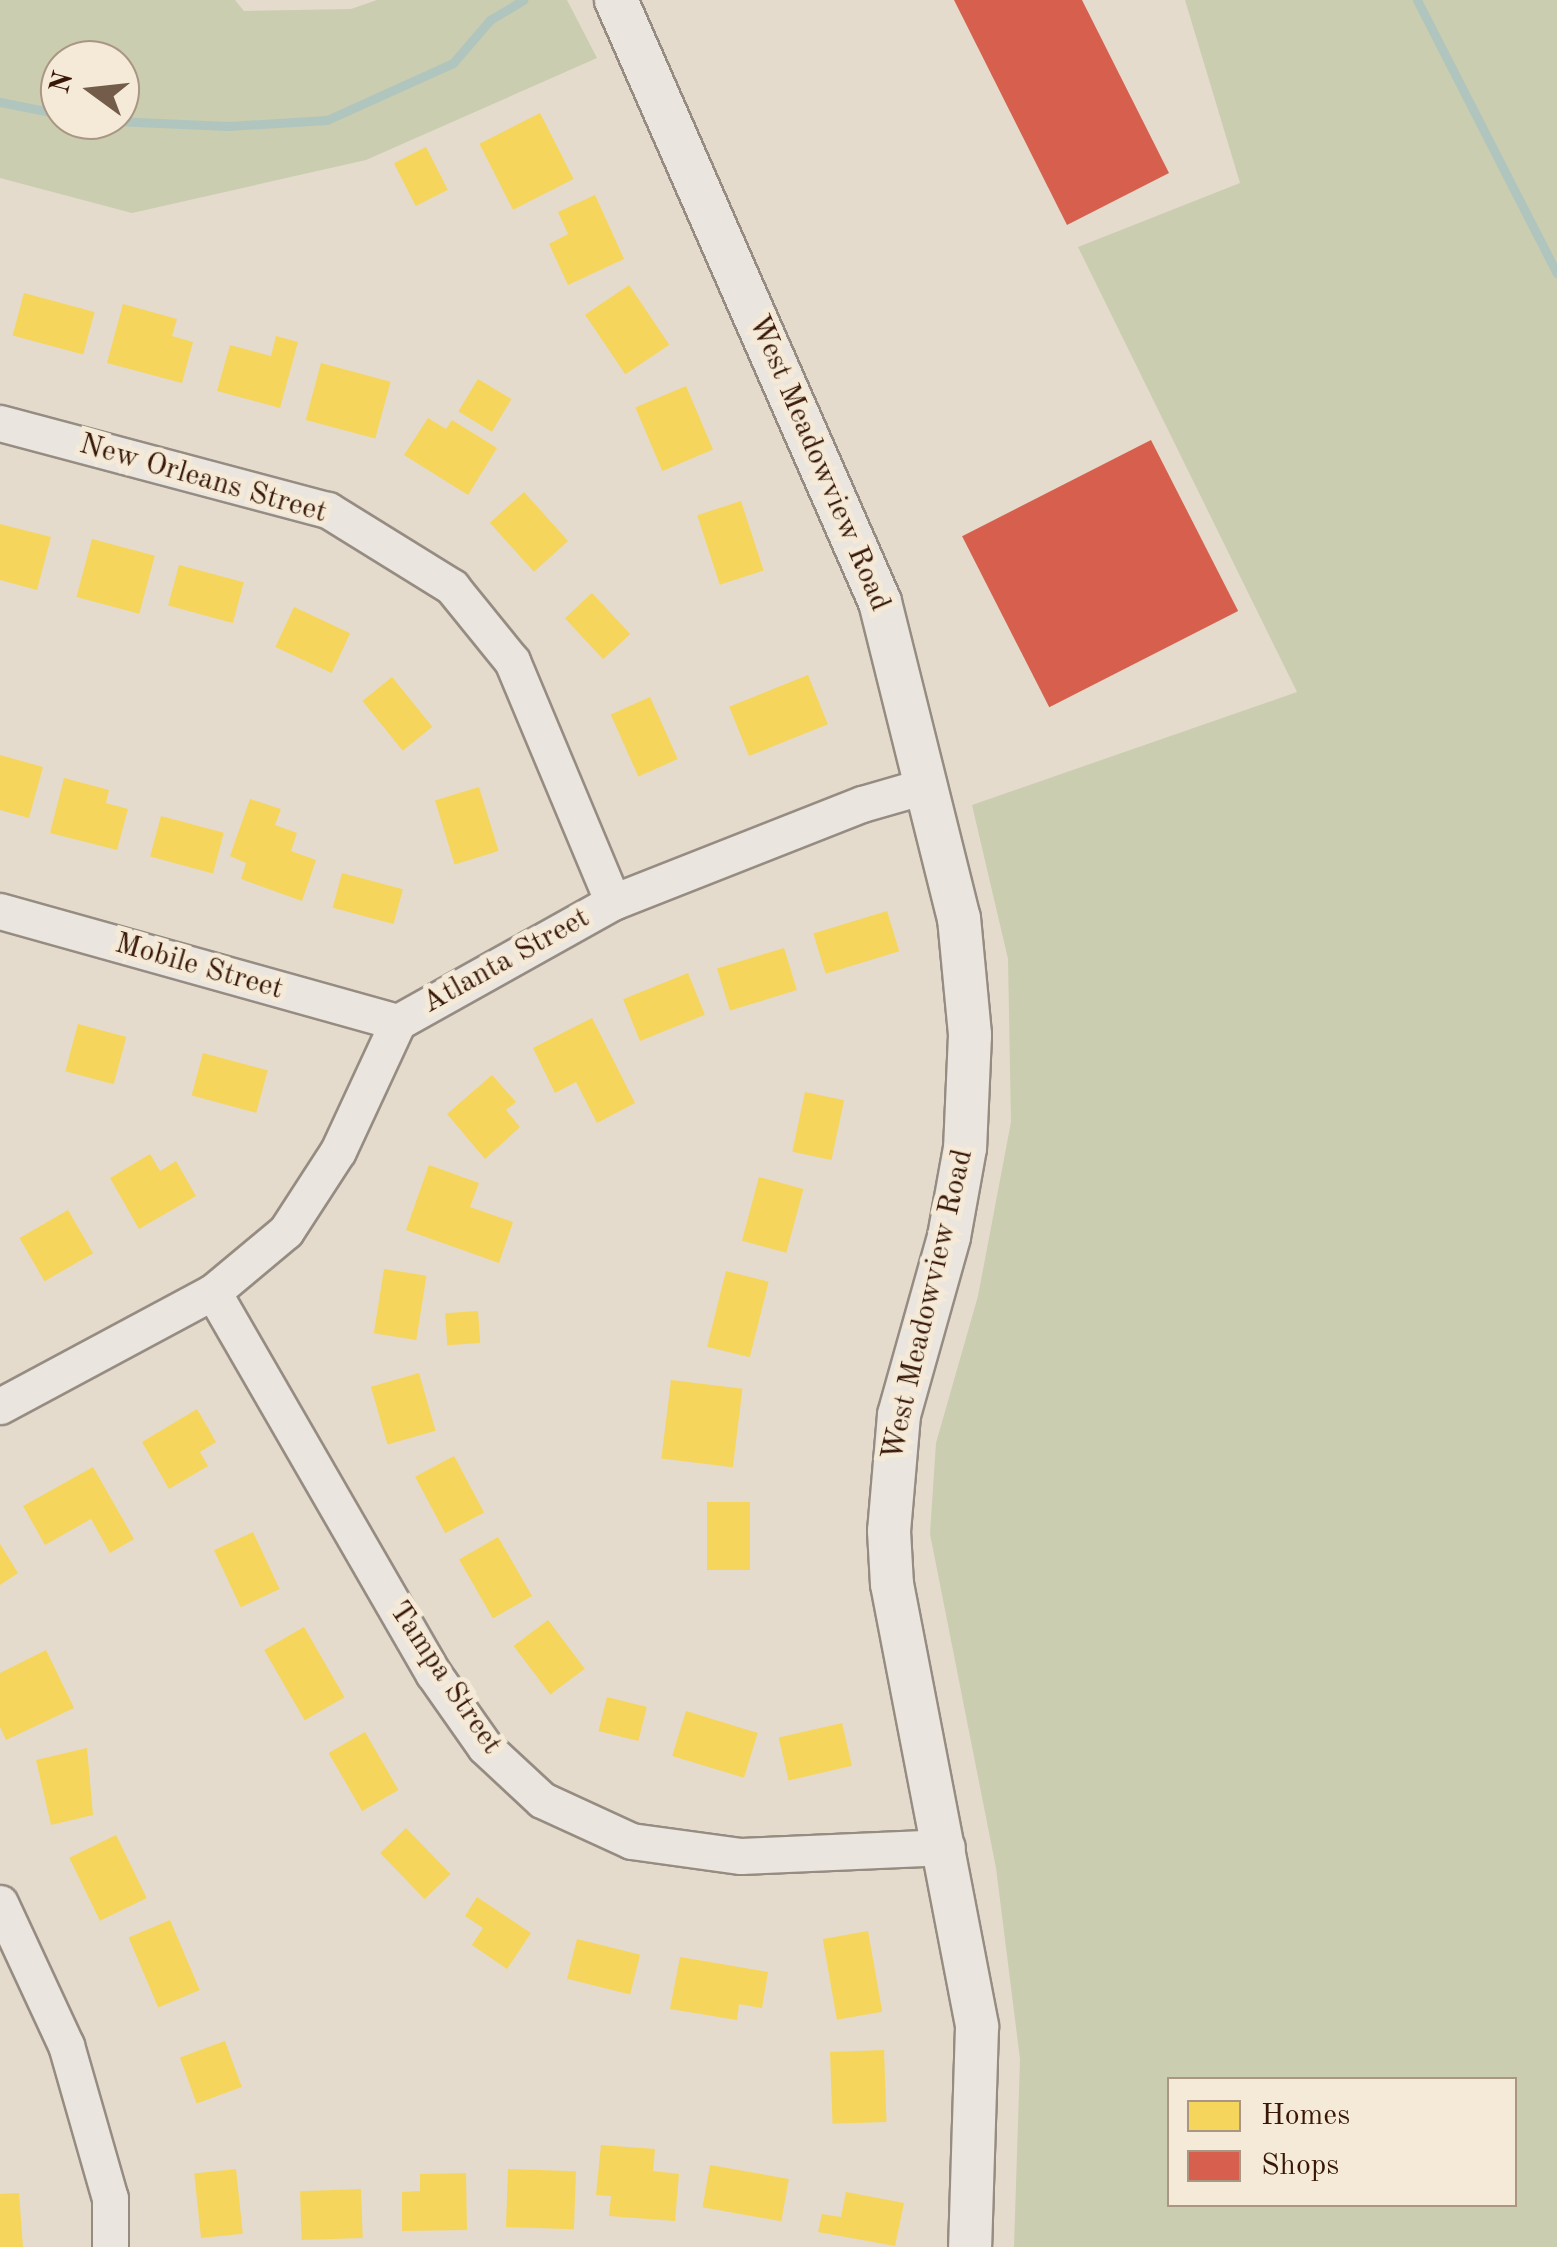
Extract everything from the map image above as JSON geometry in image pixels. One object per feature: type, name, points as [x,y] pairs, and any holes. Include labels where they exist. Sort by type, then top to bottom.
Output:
[{"type":"street","name":"West Meadowview Road","points":[[616,0],[848,517],[880,602],[960,918],[970,1102],[949,1237],[899,1415],[888,1531],[892,1584],[947,1847],[977,2027],[970,2247]]},
{"type":"street","name":"New Orleans Street","points":[[0,423],[328,510],[452,587],[512,662],[613,902]]},
{"type":"street","name":"Atlanta Street","points":[[0,1406],[212,1292],[286,1232],[338,1151],[398,1022],[613,902],[862,804],[928,786]]},
{"type":"street","name":"Mobile Street","points":[[0,911],[398,1022]]},
{"type":"street","name":"Tampa Street","points":[[212,1292],[433,1672],[485,1747],[542,1800],[631,1841],[741,1856],[947,1847]]},
{"type":"street","points":[[0,1903],[66,2045],[110,2198],[110,2247]]},
{"type":"green space","points":[[0,0],[235,0],[244,11],[351,9],[377,0],[567,0],[597,58],[366,160],[132,213],[0,178]]},
{"type":"green space","points":[[1185,0],[1557,0],[1557,2247],[1014,2247],[1020,2059],[996,1868],[930,1534],[936,1443],[978,1296],[1011,1122],[1008,959],[972,805],[1297,692],[1078,247],[1240,183]]},
{"type":"building: Homes","points":[[540,113],[574,179],[513,210],[479,144]]},
{"type":"building: Homes","points":[[426,147],[448,190],[416,206],[394,163]]},
{"type":"building: Homes","points":[[595,195],[624,259],[568,285],[549,244],[568,234],[558,212]]},
{"type":"building: Homes","points":[[629,285],[669,345],[625,374],[585,315]]},
{"type":"building: Homes","points":[[24,293],[95,312],[83,354],[13,336]]},
{"type":"building: Homes","points":[[123,304],[177,319],[172,336],[193,342],[182,383],[107,363]]},
{"type":"building: Homes","points":[[276,336],[298,342],[280,408],[217,391],[230,345],[271,356]]},
{"type":"building: Homes","points":[[321,363],[391,382],[375,439],[306,420]]},
{"type":"building: Homes","points":[[478,379],[511,399],[492,432],[458,412]]},
{"type":"building: Homes","points":[[686,386],[713,450],[662,471],[635,407]]},
{"type":"building: Homes","points":[[428,418],[446,429],[452,420],[497,448],[468,495],[404,455]]},
{"type":"building: Homes","points":[[524,492],[568,541],[534,572],[490,523]]},
{"type":"building: Homes","points":[[741,501],[764,570],[720,585],[697,515]]},
{"type":"building: Homes","points":[[0,524],[51,537],[37,590],[0,580]]},
{"type":"building: Homes","points":[[92,539],[155,556],[139,614],[76,597]]},
{"type":"building: Homes","points":[[179,565],[244,582],[233,623],[168,606]]},
{"type":"building: Homes","points":[[592,593],[630,634],[603,659],[565,618]]},
{"type":"building: Homes","points":[[294,607],[350,633],[332,673],[275,647]]},
{"type":"building: Homes","points":[[808,675],[828,724],[749,756],[729,707]]},
{"type":"building: Homes","points":[[392,677],[432,727],[403,751],[362,701]]},
{"type":"building: Homes","points":[[650,697],[678,759],[638,777],[611,714]]},
{"type":"building: Homes","points":[[0,755],[43,767],[29,818],[0,810]]},
{"type":"building: Homes","points":[[64,778],[109,790],[106,803],[128,809],[117,850],[50,833]]},
{"type":"building: Homes","points":[[479,787],[499,851],[455,865],[435,800]]},
{"type":"building: Homes","points":[[250,799],[281,809],[275,825],[297,833],[291,851],[316,860],[302,901],[241,879],[246,863],[230,856]]},
{"type":"building: Homes","points":[[161,816],[224,833],[213,873],[150,857]]},
{"type":"building: Homes","points":[[342,873],[403,889],[394,924],[333,908]]},
{"type":"building: Homes","points":[[887,911],[899,951],[826,974],[813,934]]},
{"type":"building: Homes","points":[[784,948],[797,990],[730,1011],[717,968]]},
{"type":"building: Homes","points":[[688,973],[705,1015],[640,1041],[623,999]]},
{"type":"building: Homes","points":[[592,1018],[635,1103],[597,1123],[576,1082],[555,1093],[533,1048]]},
{"type":"building: Homes","points":[[78,1024],[126,1037],[114,1084],[65,1071]]},
{"type":"building: Homes","points":[[203,1053],[268,1070],[256,1113],[192,1096]]},
{"type":"building: Homes","points":[[492,1075],[516,1102],[506,1110],[520,1127],[485,1159],[447,1114]]},
{"type":"building: Homes","points":[[805,1092],[844,1100],[831,1160],[792,1152]]},
{"type":"building: Homes","points":[[150,1154],[160,1171],[176,1161],[196,1196],[139,1229],[110,1178]]},
{"type":"building: Homes","points":[[429,1165],[479,1183],[470,1207],[513,1222],[499,1263],[406,1230]]},
{"type":"building: Homes","points":[[759,1177],[803,1189],[786,1253],[742,1241]]},
{"type":"building: Homes","points":[[68,1210],[93,1253],[45,1281],[20,1238]]},
{"type":"building: Homes","points":[[384,1269],[426,1276],[416,1340],[374,1333]]},
{"type":"building: Homes","points":[[726,1271],[769,1282],[750,1357],[707,1347]]},
{"type":"building: Homes","points":[[478,1311],[480,1343],[447,1345],[445,1313]]},
{"type":"building: Homes","points":[[419,1373],[436,1431],[387,1444],[371,1387]]},
{"type":"building: Homes","points":[[671,1380],[742,1389],[733,1467],[661,1458]]},
{"type":"building: Homes","points":[[197,1409],[216,1442],[200,1452],[208,1466],[169,1489],[142,1442]]},
{"type":"building: Homes","points":[[454,1456],[484,1513],[445,1533],[415,1477]]},
{"type":"building: Homes","points":[[93,1467],[134,1539],[110,1553],[91,1519],[45,1545],[23,1506]]},
{"type":"building: Homes","points":[[707,1502],[750,1502],[750,1570],[707,1570]]},
{"type":"building: Homes","points":[[253,1532],[280,1589],[241,1607],[214,1550]]},
{"type":"building: Homes","points":[[498,1537],[532,1596],[493,1618],[459,1560]]},
{"type":"building: Homes","points":[[0,1544],[18,1573],[0,1585]]},
{"type":"building: Homes","points":[[548,1620],[585,1669],[550,1695],[514,1646]]},
{"type":"building: Homes","points":[[304,1627],[344,1697],[305,1720],[264,1650]]},
{"type":"building: Homes","points":[[46,1650],[74,1708],[6,1740],[0,1727],[0,1673]]},
{"type":"building: Homes","points":[[607,1697],[647,1707],[638,1741],[599,1731]]},
{"type":"building: Homes","points":[[686,1711],[758,1733],[744,1778],[672,1756]]},
{"type":"building: Homes","points":[[842,1723],[852,1766],[789,1780],[779,1738]]},
{"type":"building: Homes","points":[[365,1732],[398,1790],[362,1811],[329,1753]]},
{"type":"building: Homes","points":[[87,1748],[93,1815],[51,1825],[36,1760]]},
{"type":"building: Homes","points":[[406,1828],[450,1874],[425,1899],[380,1853]]},
{"type":"building: Homes","points":[[116,1835],[147,1898],[100,1921],[69,1858]]},
{"type":"building: Homes","points":[[477,1897],[531,1933],[507,1969],[472,1945],[483,1928],[465,1916]]},
{"type":"building: Homes","points":[[170,1920],[200,1990],[158,2008],[129,1938]]},
{"type":"building: Homes","points":[[868,1931],[882,2012],[837,2020],[823,1939]]},
{"type":"building: Homes","points":[[577,1939],[640,1955],[630,1995],[567,1979]]},
{"type":"building: Homes","points":[[680,1957],[768,1972],[762,2008],[739,2004],[737,2020],[670,2009]]},
{"type":"building: Homes","points":[[225,2041],[242,2087],[197,2103],[180,2057]]},
{"type":"building: Homes","points":[[884,2050],[887,2122],[833,2124],[830,2052]]},
{"type":"building: Homes","points":[[601,2145],[655,2149],[653,2171],[679,2174],[675,2221],[609,2216],[611,2196],[596,2195]]},
{"type":"building: Homes","points":[[710,2165],[789,2179],[781,2221],[703,2207]]},
{"type":"building: Homes","points":[[236,2169],[243,2234],[201,2238],[194,2173]]},
{"type":"building: Homes","points":[[508,2169],[576,2171],[574,2229],[506,2227]]},
{"type":"building: Homes","points":[[466,2173],[467,2230],[402,2231],[402,2192],[420,2191],[420,2174]]},
{"type":"building: Homes","points":[[361,2189],[363,2238],[302,2240],[300,2191]]},
{"type":"building: Homes","points":[[846,2192],[904,2203],[895,2246],[818,2232],[822,2214],[841,2217]]},
{"type":"building: Homes","points":[[19,2193],[23,2247],[0,2247],[0,2194]]},
{"type":"building: Shops","points":[[954,0],[1082,0],[1169,173],[1067,225]]},
{"type":"building: Shops","points":[[1151,440],[1238,611],[1049,707],[962,536]]},
{"type":"waterway","points":[[140,122],[228,126],[327,120],[453,63],[490,20],[523,0]]},
{"type":"waterway","points":[[1417,0],[1557,273]]},
{"type":"waterway","points":[[0,102],[40,110]]}]
